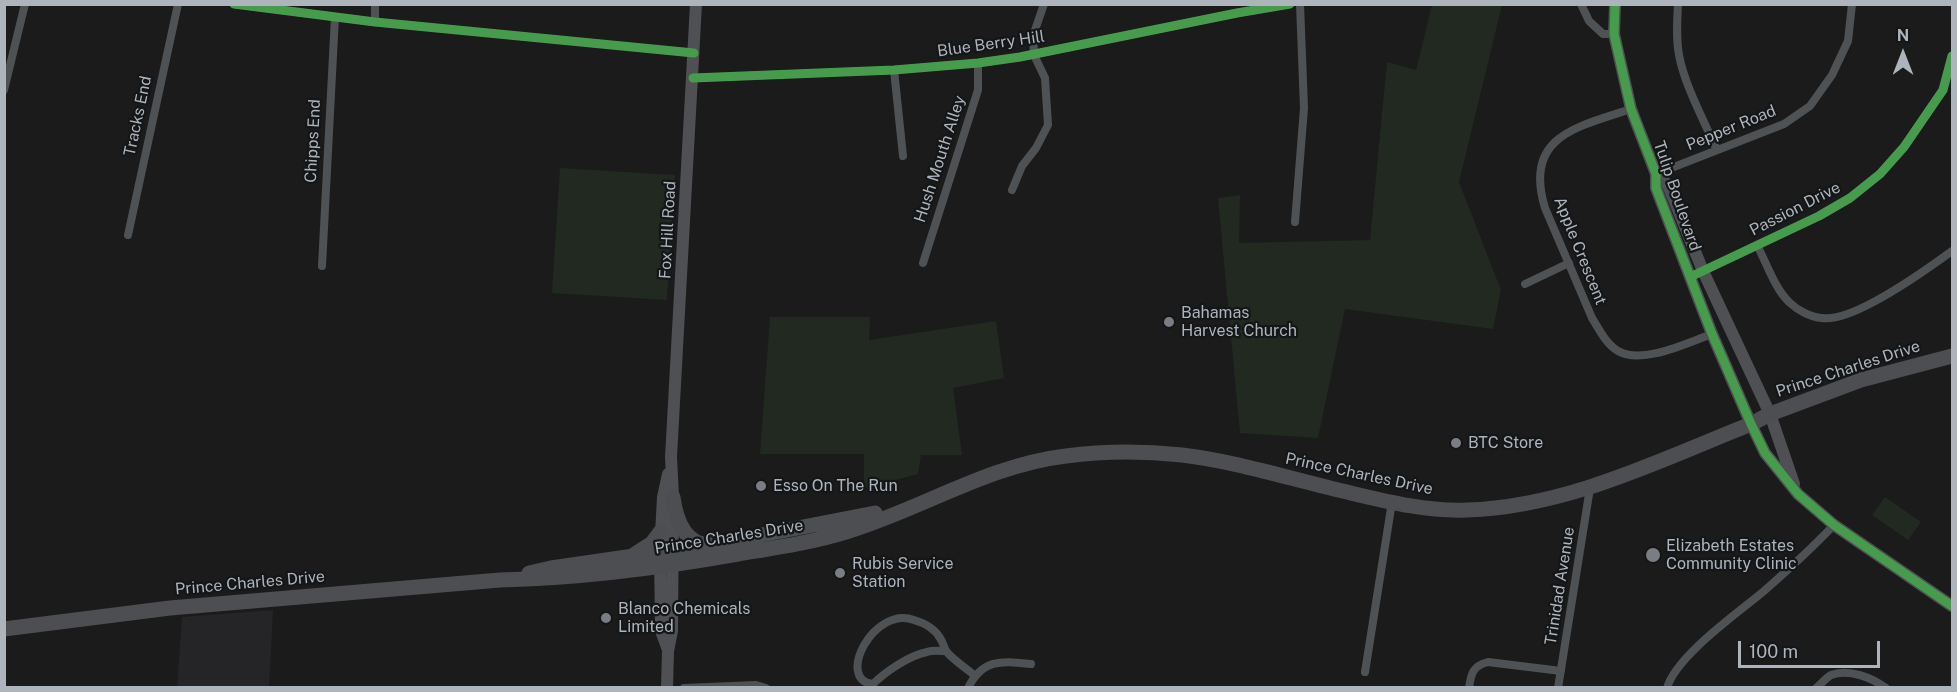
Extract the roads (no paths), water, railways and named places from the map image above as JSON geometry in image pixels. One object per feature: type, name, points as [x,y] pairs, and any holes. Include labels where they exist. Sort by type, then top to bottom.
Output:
[{"type":"highway","name":"Prince Charles Drive","points":[[4,629],[170,608],[500,580],[554,579],[666,559],[808,543],[850,531],[997,473],[1062,456],[1118,452],[1185,455],[1392,502],[1465,511],[1526,503],[1590,488],[1770,414],[1861,380],[1953,356]]},
{"type":"highway","points":[[674,497],[676,514],[685,532],[696,543],[710,546]]},
{"type":"highway","name":"Prince Charles Drive","points":[[500,580],[551,568],[626,558],[666,559],[710,546],[921,502]]},
{"type":"highway","points":[[626,558],[652,543],[661,531]]},
{"type":"street","points":[[4,90],[26,4]]},
{"type":"street","name":"Tracks End","points":[[128,235],[178,4]]},
{"type":"street","points":[[234,4],[375,22],[694,53]]},
{"type":"street","points":[[375,4],[375,22]]},
{"type":"street","name":"Fox Hill Road","points":[[667,687],[668,651],[661,631],[666,559],[674,497],[671,457],[696,4]]},
{"type":"street","points":[[1012,190],[1022,166],[1036,148],[1048,125],[1045,78],[1034,55],[1033,36],[1044,4]]},
{"type":"street","name":"Blue Berry Hill","points":[[693,78],[894,70],[978,63],[1034,55],[1238,9],[1290,4]]},
{"type":"street","points":[[1295,222],[1304,108],[1300,4]]},
{"type":"street","points":[[1581,4],[1589,21],[1603,34],[1614,34]]},
{"type":"street","name":"Tulip Boulevard","points":[[1615,4],[1614,34],[1631,109],[1656,174],[1656,188],[1712,334],[1750,424],[1765,453],[1798,494],[1834,525],[1953,606]]},
{"type":"street","points":[[1678,4],[1676,30],[1679,57],[1692,95],[1717,150]]},
{"type":"street","name":"Pepper Road","points":[[1656,174],[1784,124],[1810,106],[1832,75],[1848,41],[1852,4]]},
{"type":"street","name":"Chipps End","points":[[322,266],[335,17]]},
{"type":"street","name":"Passion Drive","points":[[1690,277],[1840,204],[1880,174],[1904,147],[1943,90],[1953,56]]},
{"type":"street","name":"Hush Mouth Alley","points":[[923,262],[978,90],[978,63]]},
{"type":"street","points":[[894,70],[903,156]]},
{"type":"street","name":"Apple Crescent","points":[[1631,109],[1566,132],[1554,143],[1544,158],[1540,170],[1541,194],[1592,318],[1616,350],[1630,355],[1647,355],[1712,334]]},
{"type":"street","name":"Tulip Boulevard","points":[[1656,174],[1668,185],[1703,271],[1770,414],[1798,494]]},
{"type":"street","points":[[1757,245],[1788,301],[1803,312],[1822,318],[1842,317],[1906,285],[1953,252]]},
{"type":"street","points":[[1525,284],[1569,263]]},
{"type":"street","name":"Fox Hill Road","points":[[666,559],[661,531],[663,497],[671,457]]},
{"type":"street","name":"Trinidad Avenue","points":[[1558,687],[1590,488]]},
{"type":"street","points":[[1365,672],[1392,502]]},
{"type":"street","points":[[1667,687],[1679,665],[1695,649],[1789,569],[1834,525]]},
{"type":"street","points":[[946,651],[921,653],[882,676],[873,684],[860,680],[858,658],[862,646],[882,624],[894,618],[912,619],[930,627],[939,635],[946,651],[974,675]]},
{"type":"street","points":[[968,687],[974,675],[994,663],[1005,661],[1031,664]]},
{"type":"street","points":[[1469,687],[1472,671],[1480,664],[1488,662],[1561,671]]},
{"type":"street","points":[[1816,687],[1831,676],[1845,673],[1865,676],[1886,687]]},
{"type":"street","points":[[684,687],[756,685],[766,687]]},
{"type":"place","name":"Bahamas Harvest Church","points":[[1169,322]]},
{"type":"place","name":"BTC Store","points":[[1456,443]]},
{"type":"place","name":"Esso On The Run","points":[[761,486]]},
{"type":"place","name":"Elizabeth Estates Community Clinic","points":[[1653,555]]},
{"type":"place","name":"Rubis Service Station","points":[[840,573]]},
{"type":"place","name":"Blanco Chemicals Limited","points":[[606,618]]}]
